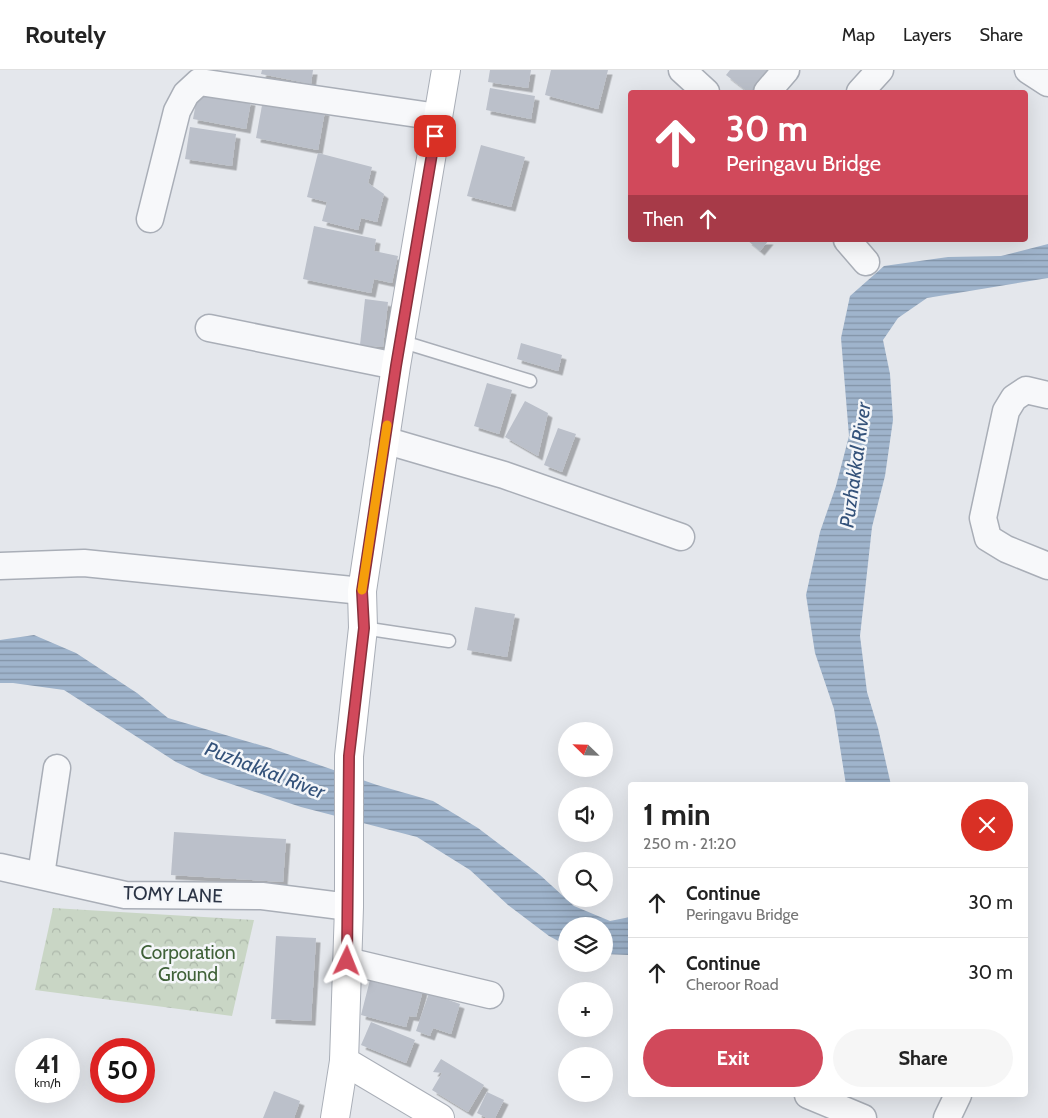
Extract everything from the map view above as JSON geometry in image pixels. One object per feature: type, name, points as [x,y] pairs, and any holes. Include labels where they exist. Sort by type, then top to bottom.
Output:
[{"type":"main road","points":[[335,1118],[344,1061],[349,907],[349,756],[364,628],[362,591],[384,440],[446,70]]},
{"type":"main road","points":[[344,1061],[440,1118]]},
{"type":"street","points":[[682,70],[704,90]]},
{"type":"street","points":[[769,90],[786,70]]},
{"type":"street","points":[[862,90],[880,70]]},
{"type":"street","points":[[1028,70],[1048,83]]},
{"type":"street","points":[[150,218],[177,111],[186,94],[199,82],[438,117]]},
{"type":"street","points":[[849,242],[866,262]]},
{"type":"street","points":[[209,328],[398,354]]},
{"type":"street","points":[[1048,395],[1026,390],[1014,398],[1006,411],[983,518],[988,538],[1006,549],[1048,566]]},
{"type":"street","points":[[384,440],[504,475],[681,537]]},
{"type":"street","points":[[0,566],[84,563],[362,591]]},
{"type":"street","points":[[41,875],[57,768]]},
{"type":"street","name":"TOMY LANE","points":[[0,867],[126,895],[262,896],[349,907]]},
{"type":"street","points":[[347,961],[490,995]]},
{"type":"street","points":[[813,1097],[863,1118]]},
{"type":"street","points":[[948,1118],[957,1097]]},
{"type":"lane","points":[[398,354],[530,381]]},
{"type":"lane","points":[[364,628],[449,641]]},
{"type":"green space","name":"Corporation Ground","points":[[53,908],[254,920],[232,1016],[35,990]]},
{"type":"water","name":"Puzhakkal River","points":[[1048,244],[1048,278],[927,298],[898,318],[883,340],[890,374],[893,420],[885,476],[872,527],[860,636],[867,692],[878,728],[890,782],[846,782],[834,709],[815,653],[806,595],[820,532],[836,486],[849,436],[841,338],[850,296],[884,266],[948,257],[1001,256]]},
{"type":"water","name":"Puzhakkal River","points":[[34,635],[76,653],[137,693],[168,718],[270,748],[377,785],[433,801],[478,828],[540,875],[558,891],[558,907],[576,907],[600,917],[558,917],[558,941],[508,905],[470,870],[417,837],[301,807],[204,775],[176,762],[64,690],[0,683],[0,640]]},
{"type":"water","points":[[628,917],[628,955],[613,954],[613,920]]},
{"type":"building","points":[[262,70],[313,70],[311,84],[261,74]]},
{"type":"building","points":[[490,70],[531,70],[528,88],[488,82]]},
{"type":"building","points":[[551,70],[608,70],[598,109],[545,95]]},
{"type":"building","points":[[730,70],[776,70],[759,90],[745,90],[726,75]]},
{"type":"building","points":[[490,88],[535,96],[531,119],[486,110]]},
{"type":"building","points":[[198,92],[251,101],[246,129],[193,119]]},
{"type":"building","points":[[263,100],[325,111],[318,150],[256,138]]},
{"type":"building","points":[[190,127],[236,134],[232,166],[185,159]]},
{"type":"building","points":[[481,145],[525,157],[511,207],[467,196]]},
{"type":"building","points":[[318,153],[372,167],[368,183],[384,194],[377,222],[361,218],[358,230],[322,221],[327,202],[307,197]]},
{"type":"building","points":[[314,226],[376,239],[374,251],[398,256],[392,283],[374,279],[371,293],[303,279]]},
{"type":"building","points":[[749,242],[767,242],[760,251]]},
{"type":"building","points":[[365,299],[388,302],[383,347],[360,345]]},
{"type":"building","points":[[521,343],[562,355],[558,371],[517,359]]},
{"type":"building","points":[[487,383],[512,390],[499,434],[474,426]]},
{"type":"building","points":[[525,401],[548,413],[538,456],[505,437]]},
{"type":"building","points":[[558,428],[576,434],[562,472],[544,465]]},
{"type":"building","points":[[475,607],[515,614],[507,657],[467,650]]},
{"type":"building","points":[[174,832],[286,839],[283,882],[171,875]]},
{"type":"building","points":[[276,936],[316,938],[311,1021],[271,1019]]},
{"type":"building","points":[[373,968],[424,986],[416,1017],[409,1016],[406,1027],[361,1015]]},
{"type":"building","points":[[429,993],[460,1004],[451,1034],[433,1028],[430,1036],[416,1031]]},
{"type":"building","points":[[371,1022],[415,1040],[406,1063],[361,1045]]},
{"type":"building","points":[[441,1059],[484,1085],[468,1112],[432,1090],[442,1073],[433,1072]]},
{"type":"building","points":[[274,1091],[300,1101],[294,1118],[263,1118]]},
{"type":"building","points":[[487,1092],[504,1100],[495,1118],[487,1118],[477,1113]]},
{"type":"slow traffic","points":[[362,590],[387,425]]},
{"type":"route","points":[[347,961],[349,756],[364,628],[362,591],[396,366],[435,136]]}]
